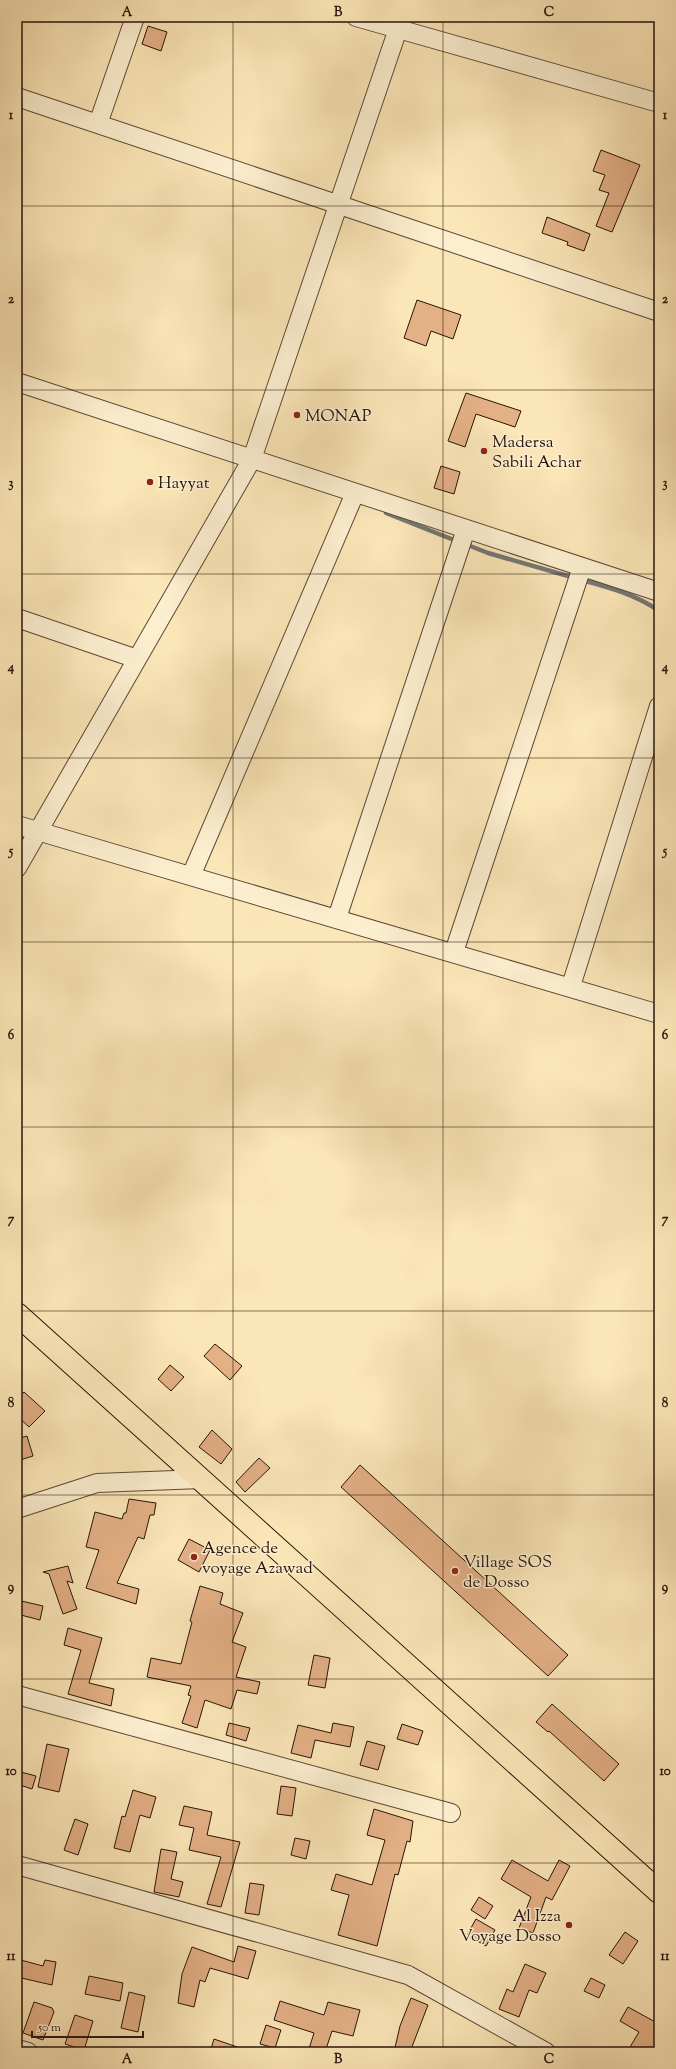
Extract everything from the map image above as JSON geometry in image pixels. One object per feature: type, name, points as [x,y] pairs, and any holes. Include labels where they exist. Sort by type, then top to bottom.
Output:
[{"type":"highway","points":[[17,1314],[659,1892]]},
{"type":"street","points":[[98,124],[135,17]]},
{"type":"street","points":[[356,17],[400,23],[659,103]]},
{"type":"street","points":[[17,868],[252,458],[400,23]]},
{"type":"street","points":[[17,97],[659,312]]},
{"type":"street","points":[[17,382],[659,592]]},
{"type":"street","points":[[191,876],[355,493]]},
{"type":"street","points":[[337,918],[466,529]]},
{"type":"street","points":[[454,952],[582,567]]},
{"type":"street","points":[[17,618],[137,659]]},
{"type":"street","points":[[571,986],[659,706]]},
{"type":"street","points":[[17,825],[571,986],[659,1014]]},
{"type":"street","points":[[17,1509],[97,1483],[201,1479]]},
{"type":"street","points":[[17,1695],[451,1813]]},
{"type":"street","points":[[17,1865],[408,1976],[546,2052]]},
{"type":"street","points":[[17,2049],[28,2052]]},
{"type":"building","points":[[148,26],[167,32],[161,51],[142,44]]},
{"type":"building","points":[[601,150],[640,165],[612,232],[596,226],[609,193],[599,190],[605,175],[593,171]]},
{"type":"building","points":[[547,217],[590,234],[584,251],[567,245],[568,242],[542,233]]},
{"type":"building","points":[[417,300],[461,315],[453,339],[431,331],[426,346],[404,338]]},
{"type":"building","points":[[466,393],[521,411],[515,427],[476,414],[465,447],[448,441]]},
{"type":"building","points":[[441,466],[460,472],[454,494],[434,488]]},
{"type":"building","points":[[215,1344],[242,1366],[230,1380],[204,1356]]},
{"type":"building","points":[[170,1365],[184,1377],[171,1391],[158,1379]]},
{"type":"building","points":[[24,1392],[45,1411],[29,1427],[17,1416],[17,1399]]},
{"type":"building","points":[[212,1430],[232,1449],[221,1464],[199,1447]]},
{"type":"building","points":[[27,1436],[33,1456],[20,1460],[17,1451],[17,1439]]},
{"type":"building","points":[[259,1458],[270,1468],[245,1492],[236,1482]]},
{"type":"building","name":"Village SOS de Dosso","points":[[360,1465],[568,1655],[548,1676],[341,1487]]},
{"type":"building","points":[[129,1499],[156,1503],[154,1515],[150,1515],[144,1539],[138,1537],[117,1583],[139,1589],[136,1604],[86,1588],[99,1550],[86,1547],[95,1512],[122,1519],[124,1513],[126,1513]]},
{"type":"building","points":[[189,1539],[210,1550],[199,1572],[178,1560]]},
{"type":"building","points":[[68,1566],[73,1583],[67,1581],[77,1609],[63,1614],[49,1574],[43,1572]]},
{"type":"building","points":[[200,1586],[223,1593],[220,1604],[243,1613],[232,1642],[246,1647],[236,1677],[260,1682],[257,1694],[237,1690],[231,1709],[205,1700],[197,1728],[182,1723],[191,1696],[188,1695],[191,1686],[147,1677],[151,1658],[181,1664],[192,1622],[190,1621]]},
{"type":"building","points":[[17,1600],[43,1606],[40,1620],[17,1614]]},
{"type":"building","points":[[68,1628],[102,1638],[89,1683],[114,1689],[111,1706],[68,1694],[81,1650],[64,1645]]},
{"type":"building","points":[[314,1655],[330,1658],[325,1688],[308,1685]]},
{"type":"building","points":[[552,1704],[619,1764],[604,1781],[549,1731],[548,1732],[536,1722]]},
{"type":"building","points":[[229,1723],[250,1728],[246,1741],[226,1735]]},
{"type":"building","points":[[333,1723],[354,1727],[350,1747],[315,1740],[311,1758],[291,1753],[298,1725],[331,1733]]},
{"type":"building","points":[[402,1724],[423,1731],[418,1745],[397,1739]]},
{"type":"building","points":[[367,1741],[385,1746],[378,1770],[360,1765]]},
{"type":"building","points":[[47,1744],[69,1749],[59,1792],[38,1787]]},
{"type":"building","points":[[17,1771],[36,1776],[32,1789],[17,1784]]},
{"type":"building","points":[[281,1786],[296,1788],[292,1816],[277,1814]]},
{"type":"building","points":[[133,1790],[156,1797],[150,1818],[140,1815],[130,1852],[114,1848],[122,1816],[125,1817]]},
{"type":"building","points":[[184,1806],[212,1812],[207,1835],[240,1842],[221,1907],[207,1904],[221,1857],[189,1850],[194,1828],[179,1825]]},
{"type":"building","points":[[374,1809],[413,1821],[410,1842],[407,1841],[398,1875],[395,1874],[377,1946],[338,1935],[349,1895],[331,1890],[336,1874],[372,1885],[385,1840],[367,1835]]},
{"type":"building","points":[[75,1819],[88,1824],[78,1855],[64,1850]]},
{"type":"building","points":[[295,1838],[310,1841],[306,1859],[291,1855]]},
{"type":"building","points":[[161,1849],[177,1852],[171,1879],[183,1882],[179,1897],[154,1892]]},
{"type":"building","points":[[512,1860],[548,1881],[559,1860],[570,1866],[552,1900],[546,1897],[533,1933],[519,1928],[531,1897],[501,1879]]},
{"type":"building","points":[[250,1883],[264,1885],[259,1915],[245,1913]]},
{"type":"building","points":[[479,1897],[493,1906],[485,1919],[471,1910]]},
{"type":"building","points":[[476,1919],[495,1930],[486,1946],[467,1935]]},
{"type":"building","points":[[625,1932],[638,1941],[623,1964],[609,1955]]},
{"type":"building","points":[[238,1946],[256,1951],[248,1979],[210,1968],[205,1982],[200,1980],[194,2007],[178,2003],[182,1974],[192,1947],[234,1962]]},
{"type":"building","points":[[17,1959],[43,1966],[45,1960],[56,1962],[52,1985],[17,1977]]},
{"type":"building","points":[[525,1964],[546,1973],[537,1993],[529,1990],[519,2017],[499,2009],[507,1989],[513,1992]]},
{"type":"building","points":[[89,1976],[123,1983],[120,2001],[85,1994]]},
{"type":"building","points":[[591,1978],[605,1985],[599,1998],[584,1991]]},
{"type":"building","points":[[129,1992],[145,1996],[138,2032],[121,2028]]},
{"type":"building","points":[[411,1998],[428,2005],[410,2052],[394,2052],[400,2026]]},
{"type":"building","points":[[280,2001],[324,2015],[328,2002],[360,2010],[353,2036],[332,2031],[325,2052],[308,2052],[314,2033],[274,2020]]},
{"type":"building","points":[[34,2002],[52,2008],[54,2012],[43,2040],[23,2033]]},
{"type":"building","points":[[628,2007],[659,2024],[659,2038],[651,2052],[627,2052],[639,2032],[620,2021]]},
{"type":"building","points":[[75,2015],[93,2021],[84,2050],[65,2044]]},
{"type":"building","points":[[266,2025],[281,2030],[275,2048],[260,2044]]},
{"type":"building","points":[[214,2039],[246,2050],[246,2052],[210,2052]]},
{"type":"waterway","points":[[386,513],[459,542]]},
{"type":"waterway","points":[[465,544],[488,553],[575,578]]},
{"type":"waterway","points":[[582,580],[632,596],[659,611]]},
{"type":"place","name":"MONAP","points":[[297,415]]},
{"type":"place","name":"Madersa Sabili Achar","points":[[484,451]]},
{"type":"place","name":"Hayyat","points":[[150,482]]},
{"type":"place","name":"Agence de voyage Azawad","points":[[194,1557]]},
{"type":"place","name":"Village SOS de Dosso","points":[[455,1571]]},
{"type":"place","name":"Al Izza Voyage Dosso","points":[[569,1925]]}]
